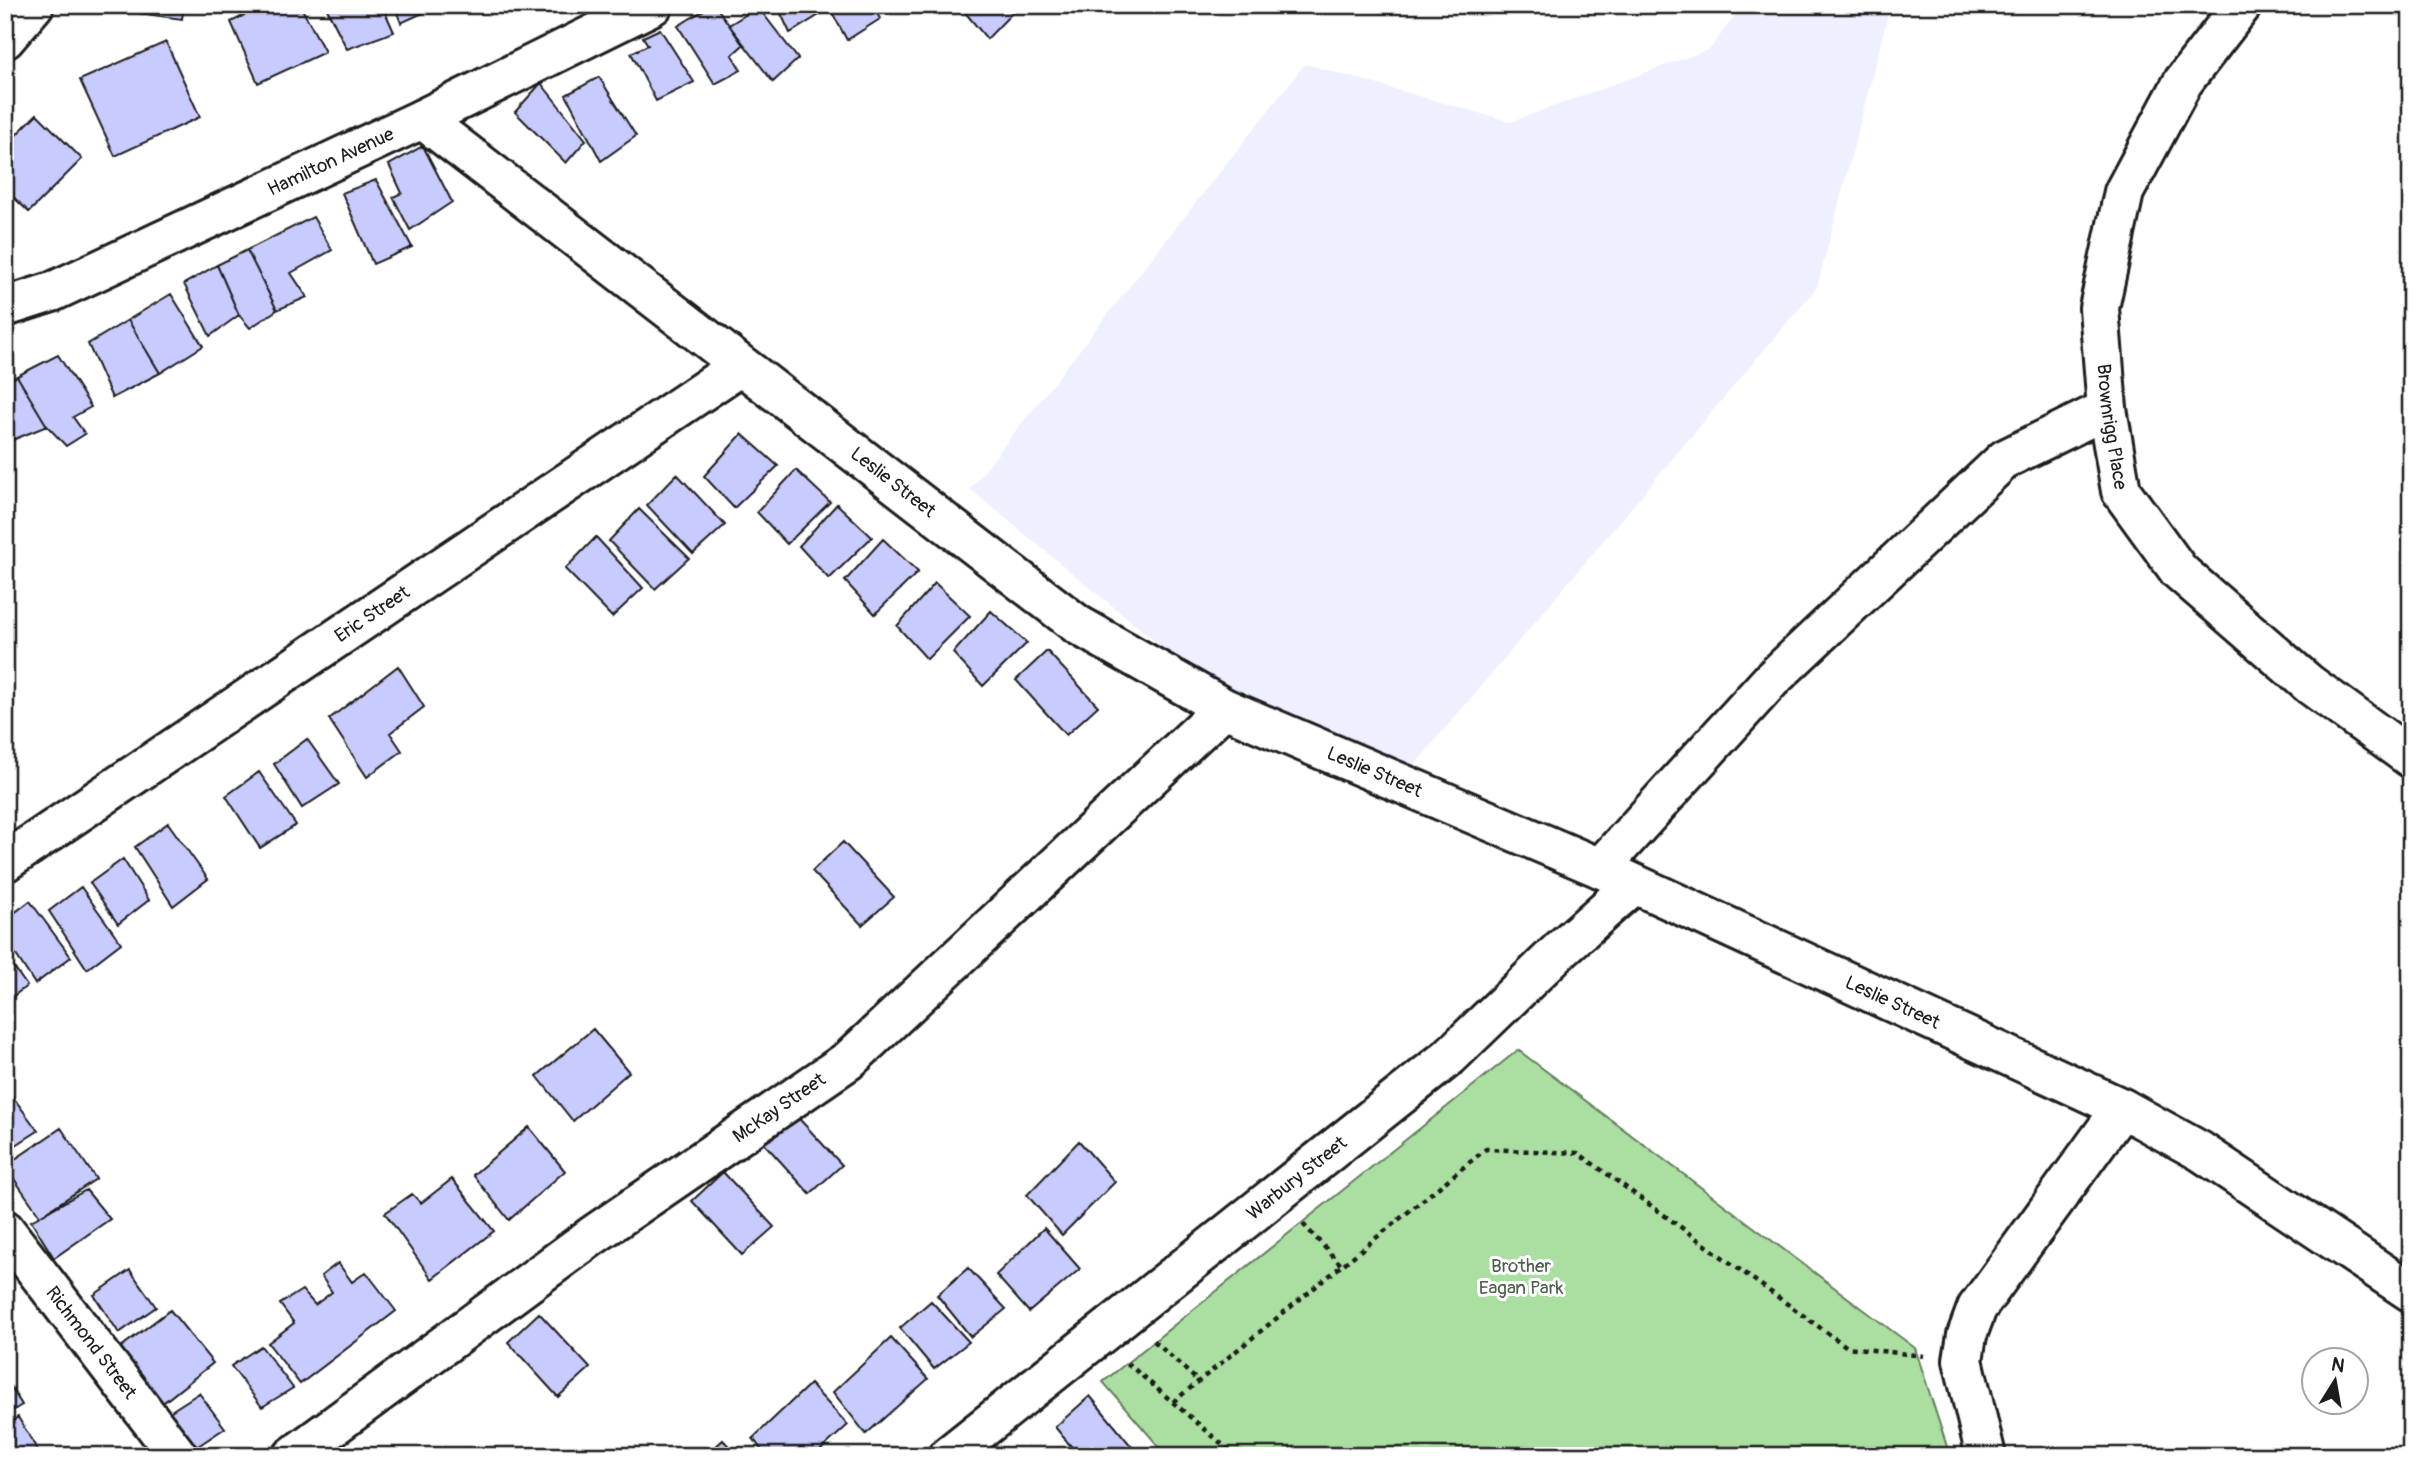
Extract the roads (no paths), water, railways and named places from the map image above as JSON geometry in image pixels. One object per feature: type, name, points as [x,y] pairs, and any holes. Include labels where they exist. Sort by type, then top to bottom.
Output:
[{"type":"street","points":[[5,39],[34,5]]},
{"type":"street","name":"Hamilton Avenue","points":[[5,307],[52,292],[422,119],[653,5]]},
{"type":"street","name":"Brownrigg Place","points":[[2242,5],[2183,82],[2124,192],[2099,308],[2106,409],[2121,491],[2179,571],[2309,684],[2411,758]]},
{"type":"street","name":"Leslie Street","points":[[422,119],[1078,625],[1224,708],[1616,876],[2122,1108],[2200,1151],[2411,1292]]},
{"type":"street","name":"Eric Street","points":[[5,862],[740,366]]},
{"type":"street","name":"Warbury Street","points":[[948,1456],[1449,1057],[1560,950],[1771,680],[2005,459],[2106,409]]},
{"type":"street","name":"McKay Street","points":[[293,1456],[592,1236],[849,1059],[1224,708]]},
{"type":"street","points":[[1986,1456],[1963,1360],[1967,1335],[1977,1308],[2122,1108]]},
{"type":"street","name":"Richmond Street","points":[[5,1230],[178,1456]]},
{"type":"park label","name":"Brother Eagan Park","points":[[1521,1277]]}]
